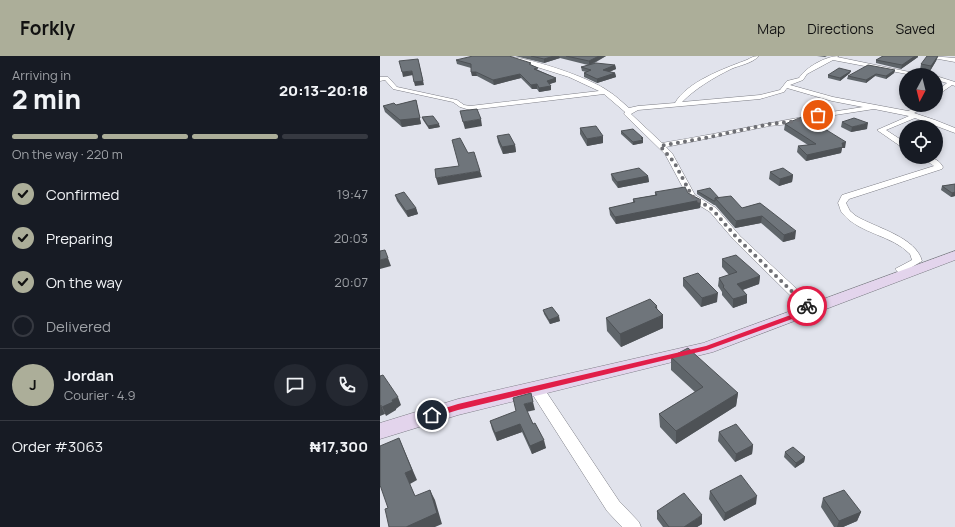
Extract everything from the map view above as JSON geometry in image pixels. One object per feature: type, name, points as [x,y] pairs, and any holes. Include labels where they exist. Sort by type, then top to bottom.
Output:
[{"type":"street","points":[[505,56],[517,58],[588,82],[618,100],[629,112],[627,114],[672,159],[692,196],[713,210],[737,238],[812,310]]},
{"type":"street","points":[[517,58],[524,56]]},
{"type":"street","points":[[678,105],[678,102],[689,90],[726,69],[750,61],[756,56]]},
{"type":"street","points":[[933,56],[955,60]]},
{"type":"street","points":[[629,112],[638,108],[760,97],[782,90],[789,82],[801,79],[805,73],[833,57],[899,70]]},
{"type":"street","points":[[380,79],[386,78],[395,88],[455,101],[462,106],[470,108],[606,92]]},
{"type":"street","points":[[943,80],[953,83]]},
{"type":"street","points":[[943,89],[953,83]]},
{"type":"street","points":[[787,86],[832,99],[913,114],[955,132]]},
{"type":"street","points":[[660,146],[769,124],[790,122],[808,117],[874,107]]},
{"type":"street","points":[[901,120],[916,112]]},
{"type":"street","points":[[899,121],[881,130],[899,142]]},
{"type":"street","points":[[906,274],[900,269],[917,261],[918,258],[917,254],[910,246],[860,222],[846,212],[842,203],[846,197],[939,166],[938,164]]},
{"type":"street","points":[[380,431],[458,407],[707,348],[812,310],[955,255]]},
{"type":"street","points":[[536,388],[613,506],[633,527]]},
{"type":"building","points":[[473,56],[509,56],[531,63],[529,64],[538,68],[534,69],[556,78],[547,81],[551,86],[539,88],[537,84],[531,85],[520,74],[493,80],[476,72],[471,72],[471,64],[456,60]]},
{"type":"building","points":[[531,56],[554,56],[544,59]]},
{"type":"building","points":[[566,56],[599,56],[589,61]]},
{"type":"building","points":[[883,56],[915,56],[902,65],[876,60]]},
{"type":"building","points":[[927,56],[938,56],[931,66],[921,64]]},
{"type":"building","points":[[418,59],[423,81],[414,82],[412,71],[402,72],[399,61]]},
{"type":"building","points":[[596,63],[615,65],[603,70],[615,73],[597,79],[584,73],[591,70],[581,67]]},
{"type":"building","points":[[868,65],[895,70],[886,76],[876,74],[866,80],[848,76]]},
{"type":"building","points":[[839,68],[851,71],[840,78],[828,75]]},
{"type":"building","points":[[416,100],[420,118],[400,120],[383,106],[394,103],[396,105]]},
{"type":"building","points":[[477,109],[481,119],[463,122],[460,111]]},
{"type":"building","points":[[433,116],[439,124],[428,126],[422,117]]},
{"type":"building","points":[[802,117],[812,121],[846,142],[842,143],[843,147],[807,155],[798,146],[816,144],[785,124]]},
{"type":"building","points":[[854,118],[868,123],[852,127],[842,122]]},
{"type":"building","points":[[596,126],[603,136],[587,139],[580,128]]},
{"type":"building","points":[[633,129],[643,138],[641,138],[643,140],[633,142],[621,131]]},
{"type":"building","points":[[509,134],[515,145],[502,147],[497,136]]},
{"type":"building","points":[[460,138],[468,153],[474,152],[480,171],[436,178],[435,169],[459,166],[452,140]]},
{"type":"building","points":[[639,168],[648,176],[617,182],[611,174]]},
{"type":"building","points":[[783,168],[793,175],[780,179],[770,172]]},
{"type":"building","points":[[955,184],[955,192],[952,193],[942,186]]},
{"type":"building","points":[[685,187],[688,193],[701,200],[615,217],[609,208],[635,202],[633,199],[657,195],[655,192]]},
{"type":"building","points":[[710,188],[719,198],[715,198],[715,201],[697,191]]},
{"type":"building","points":[[404,192],[416,208],[406,211],[395,195]]},
{"type":"building","points":[[731,196],[742,208],[760,203],[796,231],[784,235],[762,216],[736,221],[715,198]]},
{"type":"building","points":[[385,250],[388,258],[380,260],[380,251]]},
{"type":"building","points":[[736,255],[760,276],[737,284],[747,295],[733,299],[723,287],[724,286],[719,278],[737,272],[722,259]]},
{"type":"building","points":[[698,273],[718,293],[702,298],[683,278]]},
{"type":"building","points":[[650,299],[663,315],[620,334],[606,318]]},
{"type":"building","points":[[552,307],[559,316],[549,320],[543,310]]},
{"type":"building","points":[[688,348],[738,393],[676,431],[659,414],[703,387],[671,357]]},
{"type":"building","points":[[383,375],[398,397],[392,400],[393,402],[382,407],[381,405],[380,406],[380,376]]},
{"type":"building","points":[[531,393],[533,402],[524,404],[533,424],[535,423],[544,440],[530,446],[520,424],[495,433],[490,421],[516,411],[513,398]]},
{"type":"building","points":[[736,424],[753,445],[736,454],[719,432]]},
{"type":"building","points":[[399,438],[412,470],[405,473],[415,496],[430,490],[437,513],[406,527],[389,527],[385,509],[388,508],[380,485],[380,446]]},
{"type":"building","points":[[793,447],[805,457],[796,463],[785,452]]},
{"type":"building","points":[[741,475],[757,496],[725,513],[710,491]]},
{"type":"building","points":[[844,490],[861,512],[839,521],[823,498]]},
{"type":"building","points":[[684,493],[702,515],[684,527],[669,527],[657,511]]},
{"type":"way so far","points":[[807,306],[737,238],[713,210],[692,196],[674,162],[668,153],[660,146],[730,133],[762,125],[790,122],[818,115]]},
{"type":"route","points":[[432,415],[458,407],[707,348],[812,310],[807,306]]}]
